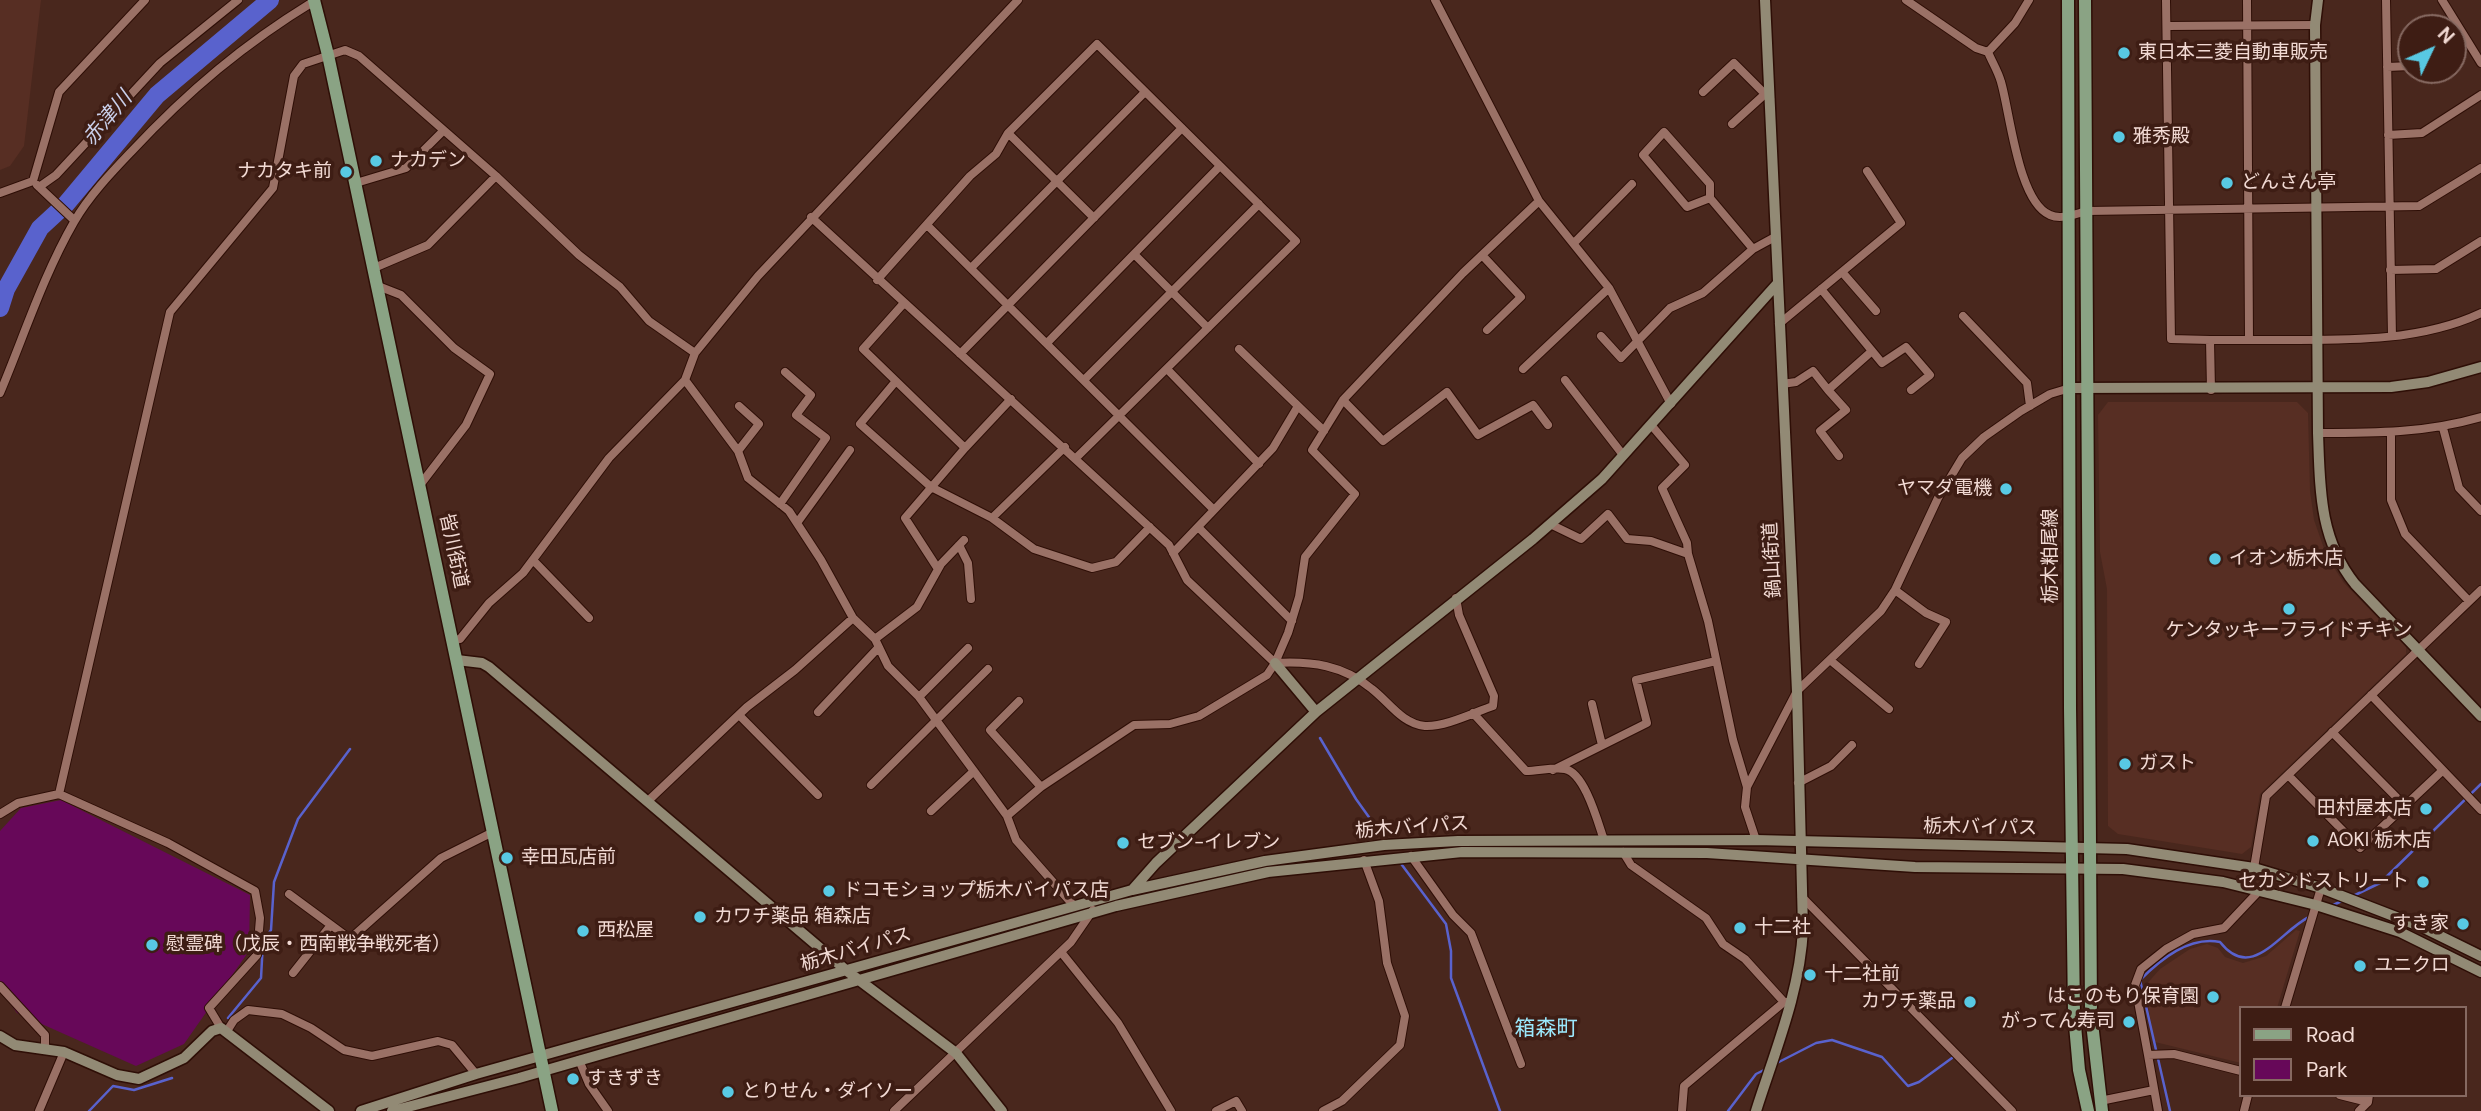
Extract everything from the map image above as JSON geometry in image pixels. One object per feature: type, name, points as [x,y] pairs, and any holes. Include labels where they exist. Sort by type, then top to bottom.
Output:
[{"type":"main road","name":"栃木粕尾線","points":[[2068,0],[2074,1014],[2079,1070],[2088,1111]]},
{"type":"main road","name":"栃木粕尾線","points":[[2085,0],[2091,1014],[2101,1106]]},
{"type":"main road","name":"皆川街道","points":[[315,1],[378,286],[552,1111]]},
{"type":"street","points":[[36,184],[59,92],[145,0]]},
{"type":"street","points":[[0,193],[36,184],[56,175],[160,63],[238,0]]},
{"type":"street","points":[[453,640],[460,639],[489,603],[523,573],[609,458],[685,380],[695,353],[811,217],[1018,0]]},
{"type":"street","points":[[1435,0],[1539,201],[1609,288],[1671,404]]},
{"type":"street","name":"鍋山街道","points":[[1756,1111],[1801,961],[1802,897],[1797,691],[1767,97],[1765,0]]},
{"type":"street","points":[[1906,0],[1976,48],[1988,52],[2001,82],[2024,177],[2034,200],[2046,214],[2057,218],[2087,211],[2419,206],[2481,168]]},
{"type":"street","points":[[1988,52],[2015,23],[2029,0]]},
{"type":"street","points":[[2166,0],[2171,339],[2392,336],[2437,328],[2481,313]]},
{"type":"street","points":[[2247,0],[2249,340]]},
{"type":"street","points":[[2318,0],[2315,26],[2319,209],[2318,433],[2322,511],[2335,554],[2355,584],[2481,716]]},
{"type":"street","points":[[2386,0],[2392,336]]},
{"type":"street","points":[[0,393],[37,295],[73,219],[122,162],[197,87],[244,46],[315,1]]},
{"type":"street","points":[[2168,26],[2315,26]]},
{"type":"street","points":[[2467,40],[2481,63]]},
{"type":"street","points":[[877,280],[970,176],[996,153],[1008,133],[1097,44],[1296,241],[1076,458]]},
{"type":"street","points":[[59,794],[170,312],[273,188],[295,76],[303,64],[345,50],[354,52],[496,176],[579,255],[620,287],[649,321],[695,353]]},
{"type":"street","points":[[1703,92],[1734,63],[1767,97],[1732,124]]},
{"type":"street","points":[[2386,67],[2397,67]]},
{"type":"street","points":[[971,268],[1145,92]]},
{"type":"street","points":[[2388,135],[2422,133],[2481,95]]},
{"type":"street","points":[[960,354],[1182,128]]},
{"type":"street","points":[[355,183],[406,168],[443,131]]},
{"type":"street","points":[[1710,198],[1687,207],[1643,155],[1664,132],[1710,184],[1710,198],[1753,249]]},
{"type":"street","points":[[1008,133],[1094,218]]},
{"type":"street","points":[[1047,343],[1220,166]]},
{"type":"street","points":[[1779,324],[1901,223],[1867,171]]},
{"type":"street","points":[[374,268],[428,245],[496,176]]},
{"type":"street","points":[[36,184],[73,219]]},
{"type":"street","points":[[1574,243],[1632,184]]},
{"type":"street","points":[[1007,816],[1041,787],[1133,725],[1170,724],[1199,716],[1267,675],[1275,663],[1292,621],[1306,558],[1355,494],[1312,450],[1343,400],[1482,255],[1539,201]]},
{"type":"street","points":[[1084,380],[1259,204]]},
{"type":"street","points":[[811,217],[1150,527],[1173,553],[1186,580],[1275,663],[1316,712]]},
{"type":"street","points":[[927,225],[1214,510]]},
{"type":"street","points":[[1601,336],[1620,358],[1670,308],[1703,293],[1753,249],[1775,236]]},
{"type":"street","points":[[2390,270],[2436,270],[2481,241]]},
{"type":"street","points":[[1134,254],[1208,328]]},
{"type":"street","points":[[1482,255],[1521,297],[1486,330]]},
{"type":"street","points":[[1842,272],[1876,311]]},
{"type":"street","points":[[1116,906],[1156,863],[1316,712],[1602,479],[1777,284]]},
{"type":"street","points":[[378,286],[401,295],[454,348],[490,374],[466,425],[420,485]]},
{"type":"street","points":[[1523,369],[1609,288]]},
{"type":"street","points":[[1821,289],[1882,363],[1906,347],[1930,375],[1911,390]]},
{"type":"street","points":[[904,303],[863,349],[965,448]]},
{"type":"street","points":[[1963,316],[2027,383],[2030,406]]},
{"type":"street","points":[[2210,340],[2211,390]]},
{"type":"street","points":[[1239,349],[1324,431]]},
{"type":"street","points":[[1828,390],[1872,351]]},
{"type":"street","points":[[1756,840],[1745,807],[1747,786],[1797,691],[1881,611],[1895,590],[1938,498],[1962,458],[1984,437],[2030,406],[2050,394],[2070,388],[2211,390],[2391,387],[2428,382],[2481,367]]},
{"type":"street","points":[[1167,369],[1259,464]]},
{"type":"street","points":[[1782,384],[1796,382],[1813,371],[1846,410],[1820,431],[1839,456]]},
{"type":"street","points":[[780,504],[826,438],[796,415],[811,395],[785,372]]},
{"type":"street","points":[[685,380],[738,451],[748,478],[780,504],[797,523],[853,618],[876,644],[888,666],[919,697],[974,771],[1007,816],[1016,840],[1074,906]]},
{"type":"street","points":[[1565,380],[1623,455]]},
{"type":"street","points":[[896,382],[860,424],[931,487],[992,518],[1034,549],[1092,568],[1116,562],[1150,527]]},
{"type":"street","points":[[1343,400],[1383,441],[1447,392],[1478,435],[1534,405],[1548,425]]},
{"type":"street","points":[[938,569],[905,518],[1011,399]]},
{"type":"street","points":[[1173,553],[1273,449],[1298,405]]},
{"type":"street","points":[[738,451],[760,424],[739,406]]},
{"type":"street","points":[[2318,433],[2391,434],[2443,428],[2481,416]]},
{"type":"street","points":[[1652,426],[1685,465],[1662,488],[1687,543],[1709,621],[1733,740],[1747,786]]},
{"type":"street","points":[[2443,428],[2459,488],[2481,511]]},
{"type":"street","points":[[2391,434],[2391,500],[2405,534],[2469,601]]},
{"type":"street","points":[[992,518],[1065,447]]},
{"type":"street","points":[[797,523],[850,450]]},
{"type":"street","points":[[1550,524],[1581,538],[1608,514],[1627,538],[1651,541],[1688,554]]},
{"type":"street","points":[[1198,527],[1292,621]]},
{"type":"street","points":[[818,712],[876,644],[917,607],[938,569],[962,542],[968,564],[971,599]]},
{"type":"street","points":[[533,560],[589,618]]},
{"type":"street","points":[[1895,590],[1926,614],[1945,622],[1919,664]]},
{"type":"street","points":[[2254,868],[2266,796],[2481,590]]},
{"type":"street","points":[[1275,663],[1316,663],[1359,679],[1401,717],[1420,725],[1442,723],[1493,706],[1494,696],[1459,615],[1456,598]]},
{"type":"street","points":[[649,800],[739,715],[853,618]]},
{"type":"street","points":[[919,697],[968,648]]},
{"type":"street","points":[[457,660],[482,663],[489,667],[649,800],[847,971],[956,1053],[1002,1111]]},
{"type":"street","points":[[1830,660],[1889,709]]},
{"type":"street","points":[[1553,770],[1647,723],[1636,680],[1716,661]]},
{"type":"street","points":[[871,785],[988,668]]},
{"type":"street","points":[[2371,695],[2481,810]]},
{"type":"street","points":[[1019,701],[990,730],[1041,787]]},
{"type":"street","points":[[1592,704],[1602,745]]},
{"type":"street","points":[[1473,713],[1526,771],[1564,769],[1580,781],[1604,840]]},
{"type":"street","points":[[739,715],[818,796]]},
{"type":"street","points":[[2332,732],[2405,806]]},
{"type":"street","points":[[1798,783],[1831,766],[1852,746]]},
{"type":"street","points":[[931,811],[974,771]]},
{"type":"street","points":[[2288,775],[2360,848],[2442,771]]},
{"type":"street","points":[[0,814],[19,803],[59,794],[168,844],[255,891],[260,902],[257,955],[209,1008],[224,1030],[329,1111]]},
{"type":"street","points":[[289,894],[350,939],[441,858],[493,832]]},
{"type":"street","name":"栃木バイパス","points":[[361,1111],[476,1073],[1132,890],[1265,861],[1343,850],[1458,841],[1756,840],[2127,849],[2254,868],[2320,888],[2422,927],[2481,956]]},
{"type":"street","name":"栃木バイパス","points":[[392,1111],[1092,912],[1268,872],[1411,856],[1528,851],[1623,852],[1802,859],[1915,867],[2123,869],[2223,881],[2316,905],[2400,932],[2481,972]]},
{"type":"street","points":[[1623,852],[1631,865],[1706,918],[1723,944],[1745,959],[1788,1002],[1684,1086],[1682,1111]]},
{"type":"street","points":[[1411,856],[1453,915],[1471,933],[1521,1064]]},
{"type":"street","points":[[1323,1111],[1342,1101],[1400,1045],[1405,1016],[1387,963],[1379,901],[1364,860]]},
{"type":"street","points":[[2286,1006],[2320,888]]},
{"type":"street","points":[[2159,1111],[2135,985],[2141,969],[2166,949],[2193,934],[2224,928],[2259,891]]},
{"type":"street","points":[[1802,897],[2012,1111]]},
{"type":"street","points":[[894,1111],[1061,952],[1079,933],[1099,899]]},
{"type":"street","points":[[293,973],[331,925]]},
{"type":"street","points":[[1061,952],[1118,1023],[1171,1111]]},
{"type":"street","points":[[0,986],[45,1035],[45,1049]]},
{"type":"street","points":[[0,1036],[26,1048],[64,1052],[117,1075],[139,1079],[184,1058],[206,1036],[224,1030],[248,1010],[282,1014],[311,1028],[344,1050],[372,1056],[438,1041],[452,1045],[476,1073]]},
{"type":"street","points":[[39,1111],[64,1052]]},
{"type":"street","points":[[2148,1055],[2174,1054],[2240,1071]]},
{"type":"street","points":[[579,1060],[589,1084],[608,1111]]},
{"type":"street","points":[[2101,1106],[2154,1090]]},
{"type":"street","points":[[2359,1111],[2369,1099]]},
{"type":"street","points":[[1216,1111],[1236,1101],[1241,1111]]},
{"type":"shaded area","points":[[0,0],[41,0],[24,146],[10,166],[0,170]]},
{"type":"shaded area","points":[[2108,402],[2297,402],[2308,413],[2310,491],[2314,520],[2327,557],[2344,583],[2406,647],[2406,654],[2260,794],[2251,847],[2242,854],[2118,834],[2108,826],[2107,589],[2100,552],[2098,415]]},
{"type":"shaded area","name":"はこのもり保育園","points":[[2296,930],[2300,931],[2278,1006],[2240,1006],[2240,1063],[2155,1042],[2144,987],[2160,969],[2190,949],[2207,944],[2218,948],[2225,957],[2243,963],[2266,956]]},
{"type":"green space","points":[[61,800],[250,895],[249,951],[184,1044],[136,1066],[17,1013],[0,989],[0,831],[21,808]]},
{"type":"waterway","name":"赤津川","points":[[0,308],[6,289],[40,228],[66,204],[157,95],[270,0]]},
{"type":"waterway","points":[[1320,738],[1356,799],[1386,841]]},
{"type":"waterway","points":[[228,1018],[261,978],[263,941],[271,930],[274,882],[298,819],[350,749]]},
{"type":"waterway","points":[[2353,896],[2380,883],[2481,784]]},
{"type":"waterway","points":[[1399,861],[1446,924],[1451,951],[1451,978],[1500,1111]]},
{"type":"waterway","points":[[2331,906],[2344,900]]},
{"type":"waterway","points":[[2170,1111],[2140,980],[2166,957],[2197,942],[2220,942],[2232,953],[2243,957],[2255,956],[2309,917]]},
{"type":"waterway","points":[[1775,1064],[1816,1043],[1832,1040],[1882,1057],[1908,1086],[1919,1082],[1952,1058]]},
{"type":"waterway","points":[[1728,1111],[1756,1074],[1766,1069]]},
{"type":"waterway","points":[[89,1111],[113,1086],[134,1090],[172,1078]]},
{"type":"place","name":"東日本三菱自動車販売","points":[[2124,53]]},
{"type":"place","name":"雅秀殿","points":[[2119,137]]},
{"type":"place","name":"ナカデン","points":[[376,161]]},
{"type":"place","name":"ナカタキ前","points":[[346,172]]},
{"type":"place","name":"どんさん亭","points":[[2227,183]]},
{"type":"place","name":"ヤマダ電機","points":[[2006,489]]},
{"type":"place","name":"イオン栃木店","points":[[2215,559]]},
{"type":"place","name":"ケンタッキーフライドチキン","points":[[2289,609]]},
{"type":"place","name":"ガスト","points":[[2125,764]]},
{"type":"place","name":"田村屋本店","points":[[2426,809]]},
{"type":"place","name":"AOKI 栃木店","points":[[2313,841]]},
{"type":"place","name":"セブン-イレブン","points":[[1123,843]]},
{"type":"place","name":"幸田瓦店前","points":[[507,858]]},
{"type":"place","name":"セカンドストリート","points":[[2423,882]]},
{"type":"place","name":"ドコモショップ栃木バイパス店","points":[[829,891]]},
{"type":"place","name":"カワチ薬品 箱森店","points":[[700,917]]},
{"type":"place","name":"すき家","points":[[2463,924]]},
{"type":"place","name":"十二社","points":[[1740,928]]},
{"type":"place","name":"西松屋","points":[[583,931]]},
{"type":"place","name":"慰霊碑（戊辰・西南戦争戦死者）","points":[[152,945]]},
{"type":"place","name":"ユニクロ","points":[[2360,966]]},
{"type":"place","name":"十二社前","points":[[1810,975]]},
{"type":"place","name":"はこのもり保育園","points":[[2213,997]]},
{"type":"place","name":"カワチ薬品","points":[[1970,1002]]},
{"type":"place","name":"がってん寿司","points":[[2129,1022]]},
{"type":"place","name":"すきずき","points":[[573,1079]]},
{"type":"place","name":"とりせん・ダイソー","points":[[728,1092]]},
{"type":"district","name":"箱森町","points":[[1546,1029]]}]
